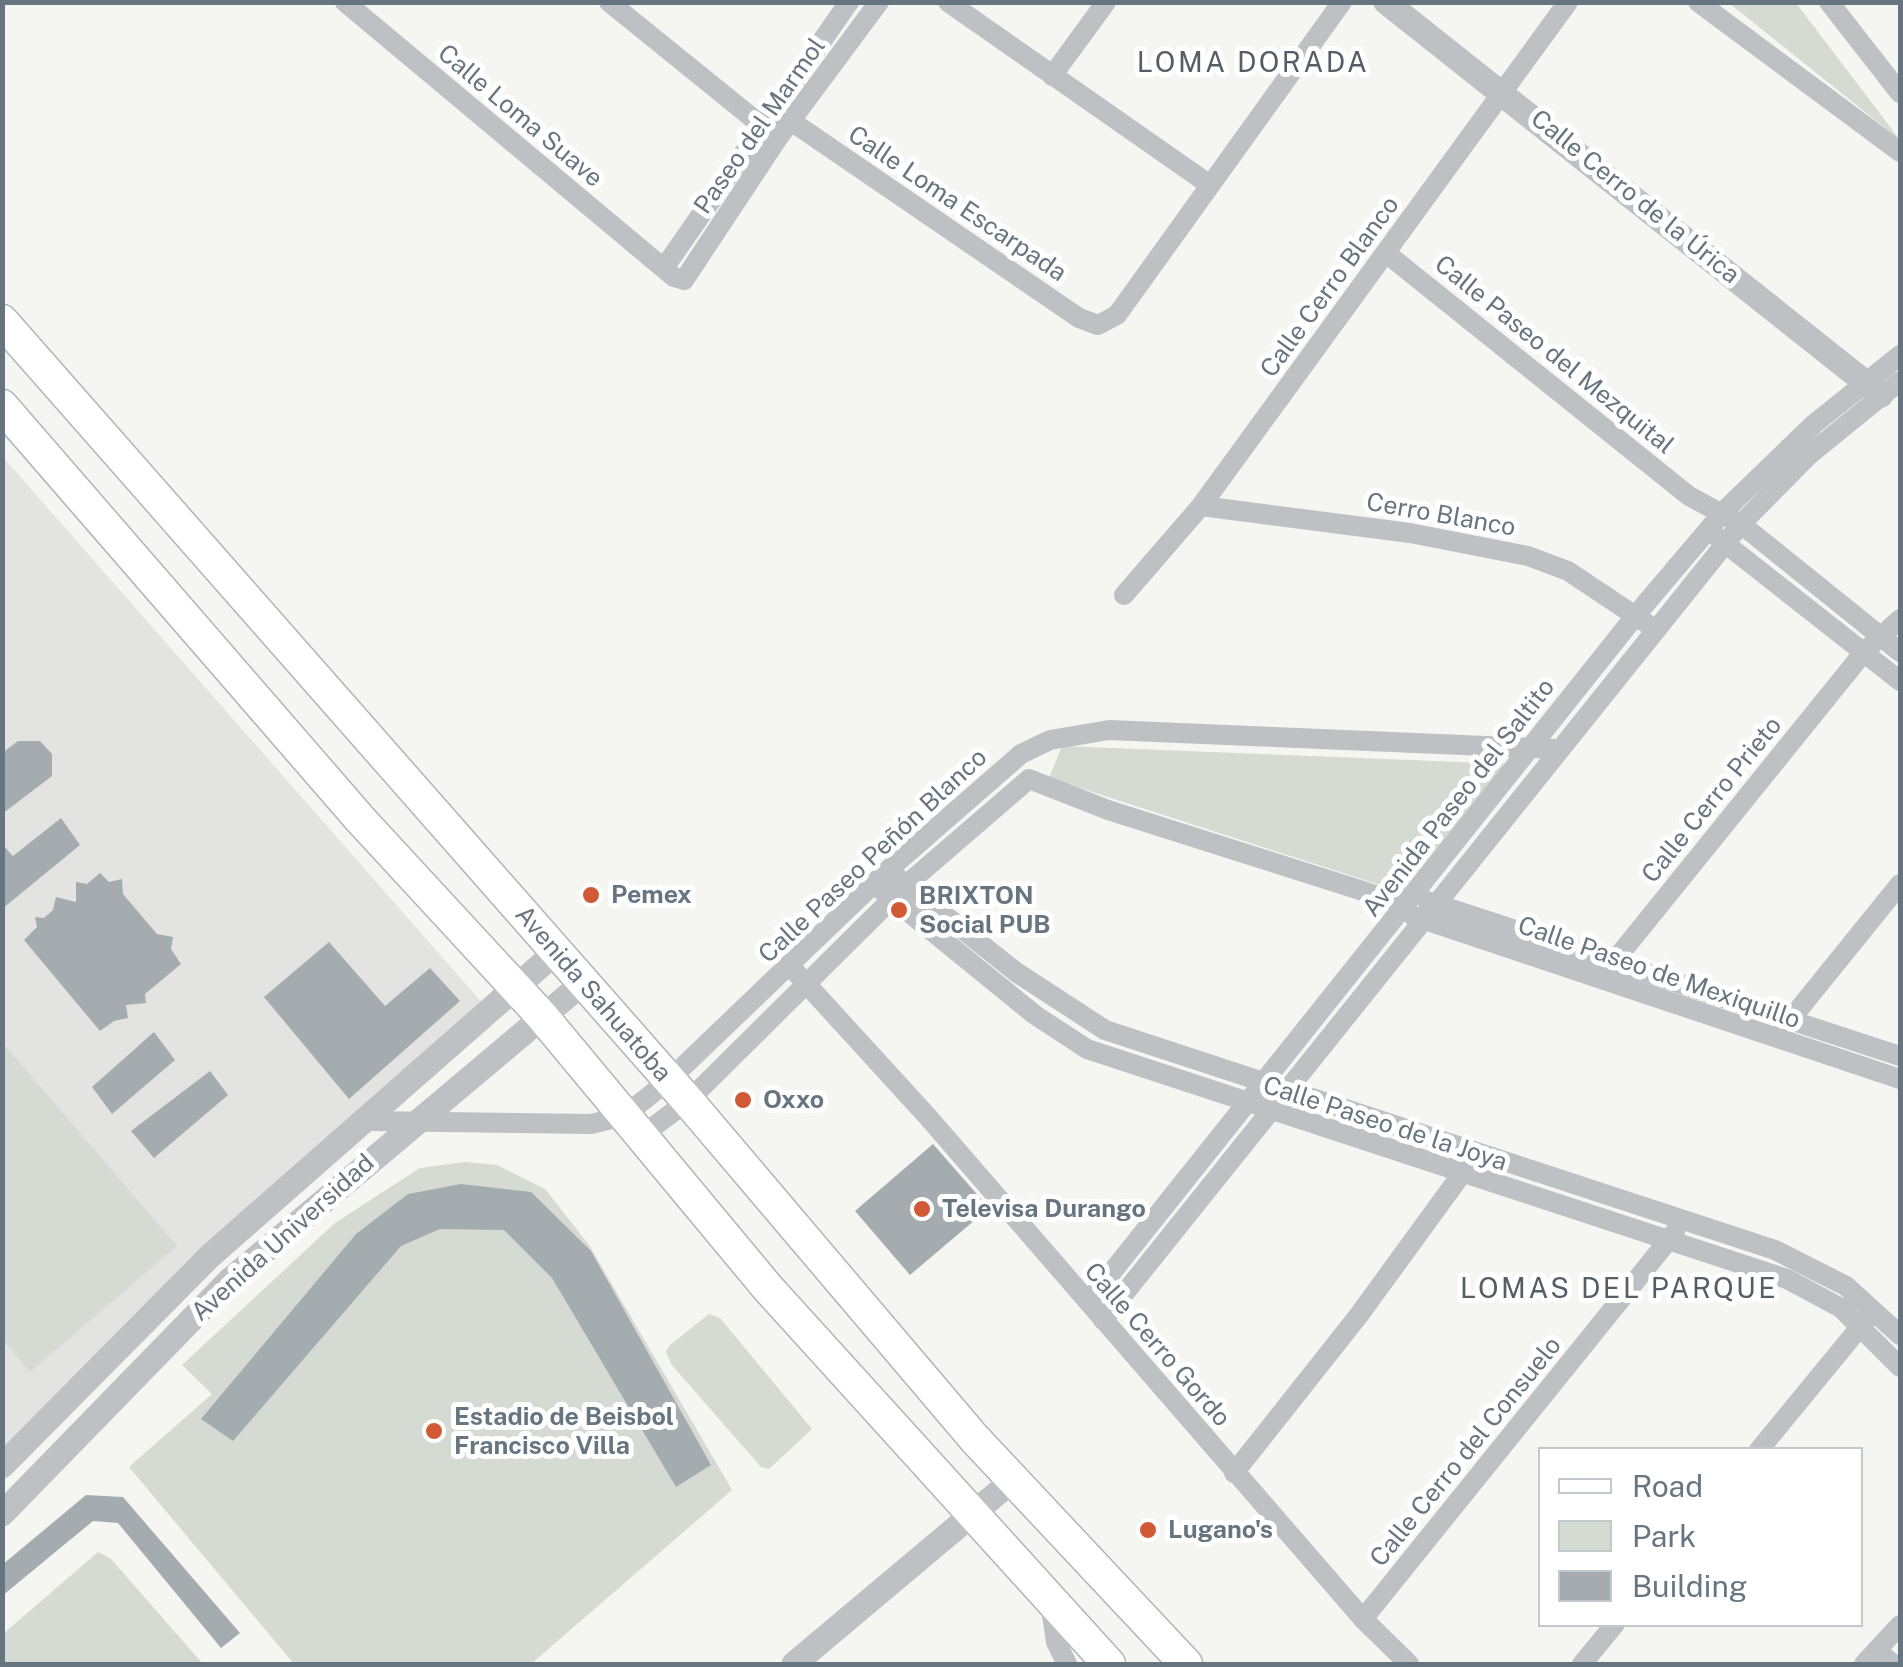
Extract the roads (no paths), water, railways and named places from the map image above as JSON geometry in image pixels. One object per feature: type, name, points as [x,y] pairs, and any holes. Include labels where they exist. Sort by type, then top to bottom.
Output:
[{"type":"main road","name":"Avenida Sahuatoba","points":[[2,321],[678,1091],[974,1438],[1186,1664]]},
{"type":"main road","points":[[2,406],[360,818],[541,1014],[767,1287],[1109,1664]]},
{"type":"main road","points":[[917,1448],[952,1448],[974,1438]]},
{"type":"street","name":"Calle Loma Suave","points":[[344,2],[664,268],[684,280]]},
{"type":"street","name":"Calle Loma Escarpada","points":[[609,2],[760,125],[785,129],[1079,318],[1098,324],[1116,315],[1207,184]]},
{"type":"street","name":"Paseo del Marmol","points":[[664,268],[849,2]]},
{"type":"street","name":"Paseo del Marmol","points":[[684,280],[785,129],[879,2]]},
{"type":"street","points":[[948,2],[1207,184],[1342,2]]},
{"type":"street","points":[[1052,76],[1106,2]]},
{"type":"street","name":"Calle Cerro de la Úrica","points":[[1386,2],[1882,386]]},
{"type":"street","name":"Calle Cerro Blanco","points":[[1124,595],[1201,506],[1568,2]]},
{"type":"street","points":[[1698,2],[1900,152]]},
{"type":"street","points":[[1828,2],[1900,94]]},
{"type":"street","name":"Calle Paseo del Mezquital","points":[[1386,253],[1689,496],[1732,517],[1900,652]]},
{"type":"street","name":"Avenida Paseo del Saltito","points":[[1103,1320],[1654,629],[1732,517],[1882,386],[1900,355]]},
{"type":"street","name":"Calle Paseo del Mezquital","points":[[1689,496],[1717,536],[1900,681]]},
{"type":"street","name":"Cerro Blanco","points":[[1201,506],[1410,533],[1528,556],[1568,571],[1654,629]]},
{"type":"street","name":"Avenida Paseo del Saltito","points":[[1088,1302],[1636,615],[1717,536]]},
{"type":"street","name":"Calle Cerro Prieto","points":[[1600,980],[1864,652],[1900,619]]},
{"type":"street","name":"Calle Paseo Peñón Blanco","points":[[678,1091],[790,966],[881,877],[1020,754],[1050,740],[1109,730],[1557,749]]},
{"type":"street","points":[[1020,754],[1028,779]]},
{"type":"street","name":"Calle Paseo Peñón Blanco","points":[[678,1091],[807,985],[899,892],[1028,779]]},
{"type":"street","name":"Calle Paseo de Mexiquillo","points":[[1028,779],[1108,810],[1407,905],[1614,961],[1900,1079]]},
{"type":"street","name":"Calle Paseo de la Joya","points":[[881,877],[1035,1015],[1087,1049],[1461,1176],[1787,1280],[1900,1335]]},
{"type":"street","points":[[1782,1030],[1900,884]]},
{"type":"street","name":"Calle Paseo de la Joya","points":[[899,892],[1088,1020],[1122,1036],[1813,1266],[1868,1317],[1900,1367]]},
{"type":"street","name":"Calle Paseo de Mexiquillo","points":[[1430,912],[1600,980],[1782,1030],[1900,1056]]},
{"type":"street","name":"Avenida Universidad","points":[[2,1466],[210,1256],[556,952]]},
{"type":"street","name":"Calle Cerro Gordo","points":[[790,966],[1363,1619],[1409,1664]]},
{"type":"street","name":"Avenida Universidad","points":[[2,1514],[230,1280],[541,1014],[583,983]]},
{"type":"street","points":[[368,1121],[633,1126],[678,1091]]},
{"type":"street","points":[[1234,1473],[1359,1315],[1476,1154]]},
{"type":"street","name":"Calle Cerro del Consuelo","points":[[1363,1619],[1682,1222]]},
{"type":"street","points":[[210,1256],[230,1280]]},
{"type":"street","points":[[1765,1447],[1868,1317]]},
{"type":"street","points":[[794,1664],[1014,1480]]},
{"type":"street","points":[[1050,1598],[1056,1642],[1067,1664]]},
{"type":"street","points":[[1886,1661],[1900,1625]]},
{"type":"street","points":[[1582,1664],[1613,1627]]},
{"type":"place","name":"Pemex","points":[[591,895]]},
{"type":"place","name":"BRIXTON Social PUB","points":[[899,910]]},
{"type":"place","name":"Oxxo","points":[[743,1100]]},
{"type":"place","name":"Televisa Durango","points":[[922,1209]]},
{"type":"place","name":"Estadio de Beisbol Francisco Villa","points":[[434,1431]]},
{"type":"place","name":"Lugano's","points":[[1148,1530]]},
{"type":"district","name":"LOMA DORADA","points":[[1253,63]]},
{"type":"district","name":"LOMAS DEL PARQUE","points":[[1619,1289]]}]
